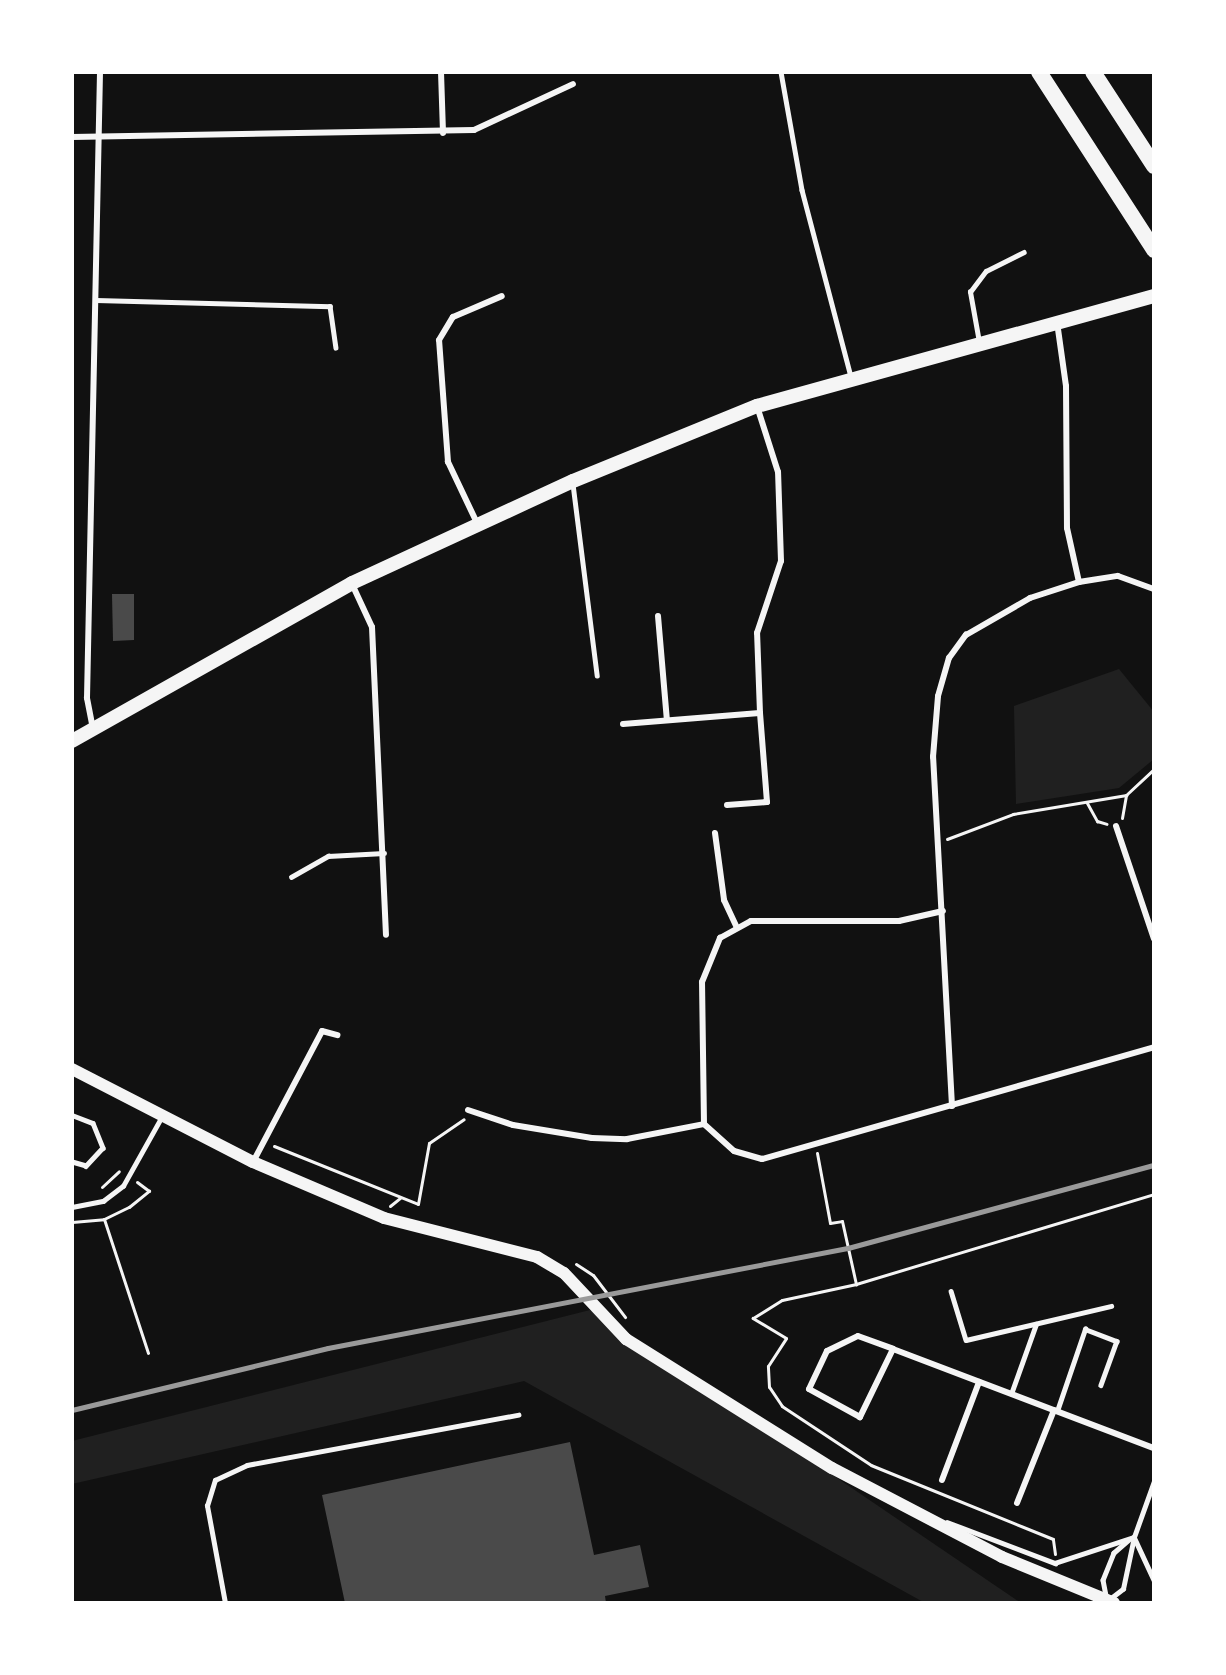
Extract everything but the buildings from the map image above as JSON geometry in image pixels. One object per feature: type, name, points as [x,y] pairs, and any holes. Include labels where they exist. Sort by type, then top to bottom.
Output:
[{"type":"highway","points":[[1039,72],[1154,250]]},
{"type":"highway","points":[[1093,72],[1154,166]]},
{"type":"main road","points":[[72,741],[351,583],[477,523],[573,481],[757,406],[851,377],[1154,296]]},
{"type":"main road","points":[[72,1069],[253,1162],[384,1218],[537,1257],[564,1273],[626,1339],[832,1468],[1002,1557],[1111,1602]]},
{"type":"street","points":[[94,729],[87,698],[100,72]]},
{"type":"street","points":[[441,72],[443,133]]},
{"type":"street","points":[[72,137],[443,133],[474,130],[573,84]]},
{"type":"street","points":[[477,523],[448,462],[440,340],[453,317],[502,296]]},
{"type":"street","points":[[1057,321],[1066,386],[1067,528],[1079,582]]},
{"type":"street","points":[[727,805],[767,802],[760,713],[758,633],[776,586],[780,517],[778,472],[757,406]]},
{"type":"street","points":[[952,1106],[940,842],[933,757],[938,696],[949,658],[966,635],[1030,598],[1079,582],[1118,576],[1154,589]]},
{"type":"street","points":[[351,583],[372,627],[386,935]]},
{"type":"street","points":[[658,616],[668,720]]},
{"type":"street","points":[[623,724],[760,713]]},
{"type":"street","points":[[1116,826],[1154,939]]},
{"type":"street","points":[[715,833],[724,900],[736,926]]},
{"type":"street","points":[[943,911],[899,921],[752,921],[736,926],[720,938],[704,966],[704,1124],[734,1151],[762,1159],[815,1146],[1154,1047]]},
{"type":"street","points":[[253,1162],[322,1031],[337,1035]]},
{"type":"street","points":[[468,1110],[513,1125],[592,1138],[627,1138],[704,1124]]},
{"type":"street","points":[[893,1349],[860,1417],[809,1389],[827,1351],[858,1336],[893,1349],[1055,1411],[1154,1448]]},
{"type":"street","points":[[942,1480],[979,1382]]},
{"type":"street","points":[[1017,1503],[1055,1411]]},
{"type":"lane","points":[[781,72],[802,190],[851,377]]},
{"type":"lane","points":[[979,342],[970,292],[986,271],[1024,252]]},
{"type":"lane","points":[[96,300],[330,306],[336,348]]},
{"type":"lane","points":[[573,481],[597,675]]},
{"type":"lane","points":[[291,877],[328,856],[384,853]]},
{"type":"lane","points":[[72,1115],[93,1123],[103,1148],[86,1166],[72,1162]]},
{"type":"lane","points":[[72,1207],[103,1201],[123,1186],[162,1115]]},
{"type":"lane","points":[[951,1291],[966,1340],[1111,1306]]},
{"type":"lane","points":[[1011,1394],[1036,1324]]},
{"type":"lane","points":[[1055,1411],[1085,1329],[1117,1341],[1101,1385]]},
{"type":"lane","points":[[225,1603],[207,1506],[215,1480],[247,1465],[518,1415]]},
{"type":"lane","points":[[1134,1537],[1114,1553],[1103,1580],[1111,1602],[1123,1589],[1134,1537],[1154,1481]]},
{"type":"lane","points":[[908,1508],[1056,1563],[1134,1537]]},
{"type":"lane","points":[[1134,1537],[1154,1580]]},
{"type":"path","points":[[940,842],[1013,814],[1126,795],[1154,769]]},
{"type":"path","points":[[1088,803],[1097,821],[1116,826],[1127,811],[1126,795]]},
{"type":"path","points":[[264,1142],[418,1204],[429,1143],[466,1118],[468,1110]]},
{"type":"path","points":[[815,1146],[830,1223],[842,1221],[856,1284]]},
{"type":"path","points":[[99,1190],[120,1170]]},
{"type":"path","points":[[104,1219],[148,1353]]},
{"type":"path","points":[[592,1275],[625,1313]]},
{"type":"shaded area","points":[[1119,669],[1154,712],[1154,759],[1119,788],[1016,804],[1014,706]]},
{"type":"shaded area","points":[[590,1310],[1021,1603],[925,1603],[524,1381],[72,1484],[72,1441]]},
{"type":"railway","points":[[72,1410],[328,1348],[848,1248],[1154,1165]]}]
